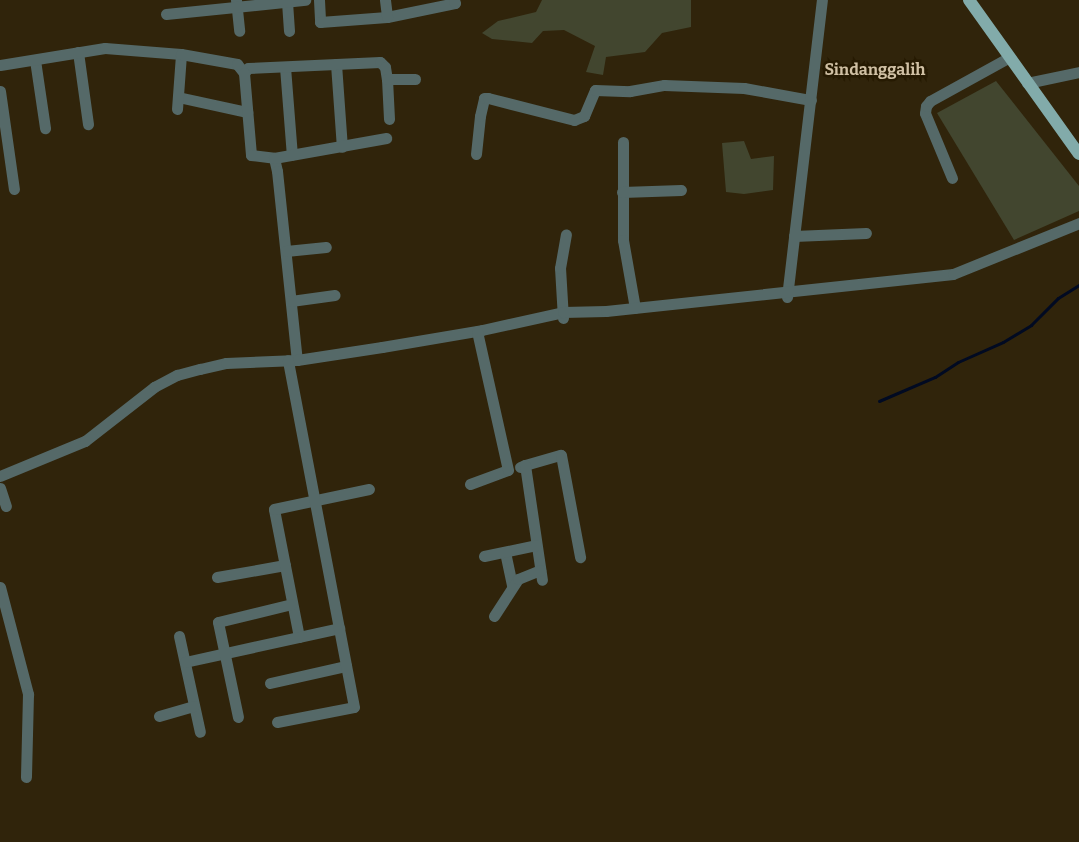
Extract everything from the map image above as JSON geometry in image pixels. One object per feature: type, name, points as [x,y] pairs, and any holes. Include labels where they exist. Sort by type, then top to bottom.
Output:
[{"type":"main road","points":[[969,0],[1008,58],[1079,154]]},
{"type":"street","points":[[166,14],[236,3],[305,0]]},
{"type":"street","points":[[319,0],[320,22],[387,17],[455,4],[454,0]]},
{"type":"street","points":[[385,0],[387,17]]},
{"type":"street","points":[[787,294],[822,0]]},
{"type":"street","points":[[287,2],[289,31]]},
{"type":"street","points":[[236,3],[239,31]]},
{"type":"street","points":[[0,65],[78,52],[121,48],[181,54],[237,64],[244,72],[251,155],[274,158],[386,138]]},
{"type":"street","points":[[78,52],[88,124]]},
{"type":"street","points":[[177,109],[181,54]]},
{"type":"street","points":[[952,178],[925,114],[926,106],[930,101],[1008,58]]},
{"type":"street","points":[[35,60],[45,128]]},
{"type":"street","points":[[244,72],[248,68],[380,62],[385,67],[387,79],[389,119]]},
{"type":"street","points":[[336,64],[342,147]]},
{"type":"street","points":[[285,67],[292,155]]},
{"type":"street","points":[[1027,83],[1079,72]]},
{"type":"street","points":[[387,79],[415,79]]},
{"type":"street","points":[[476,154],[484,98],[574,120],[584,116],[595,90],[630,91],[664,84],[744,88],[811,100]]},
{"type":"street","points":[[0,91],[6,173],[14,189]]},
{"type":"street","points":[[178,96],[246,112]]},
{"type":"street","points":[[623,142],[623,240],[635,308]]},
{"type":"street","points":[[274,158],[291,301],[293,360],[314,500],[354,707],[277,722]]},
{"type":"street","points":[[622,192],[682,190]]},
{"type":"street","points":[[1,472],[86,441],[154,387],[177,375],[226,364],[293,360],[478,331],[563,315],[787,294],[953,274],[1079,223]]},
{"type":"street","points":[[794,236],[866,233]]},
{"type":"street","points":[[563,315],[560,268],[566,234]]},
{"type":"street","points":[[286,251],[326,247]]},
{"type":"street","points":[[291,301],[335,295]]},
{"type":"street","points":[[478,331],[508,470]]},
{"type":"street","points":[[470,484],[561,454],[580,557]]},
{"type":"street","points":[[494,616],[518,578],[541,575],[525,465]]},
{"type":"street","points":[[0,488],[6,506]]},
{"type":"street","points":[[299,637],[274,509],[368,489]]},
{"type":"street","points":[[484,556],[536,545]]},
{"type":"street","points":[[505,552],[512,585]]},
{"type":"street","points":[[217,578],[285,565]]},
{"type":"street","points":[[0,587],[28,694],[26,778]]},
{"type":"street","points":[[238,717],[218,622],[292,604]]},
{"type":"street","points":[[185,662],[339,628]]},
{"type":"street","points":[[179,636],[200,732]]},
{"type":"street","points":[[270,683],[346,666]]},
{"type":"street","points":[[159,716],[194,706]]},
{"type":"green space","points":[[542,0],[691,0],[691,27],[662,33],[645,52],[606,57],[603,75],[586,72],[595,46],[564,30],[543,31],[532,43],[492,39],[482,33],[498,21],[536,12]]},
{"type":"green space","points":[[996,81],[1079,186],[1079,211],[1014,240],[937,113]]},
{"type":"green space","points":[[744,141],[751,159],[774,156],[773,190],[744,194],[726,192],[722,143]]},
{"type":"waterway","points":[[879,401],[935,377],[958,362],[1003,342],[1031,325],[1058,298],[1079,285]]},
{"type":"district","name":"Sindanggalih","points":[[875,70]]}]
